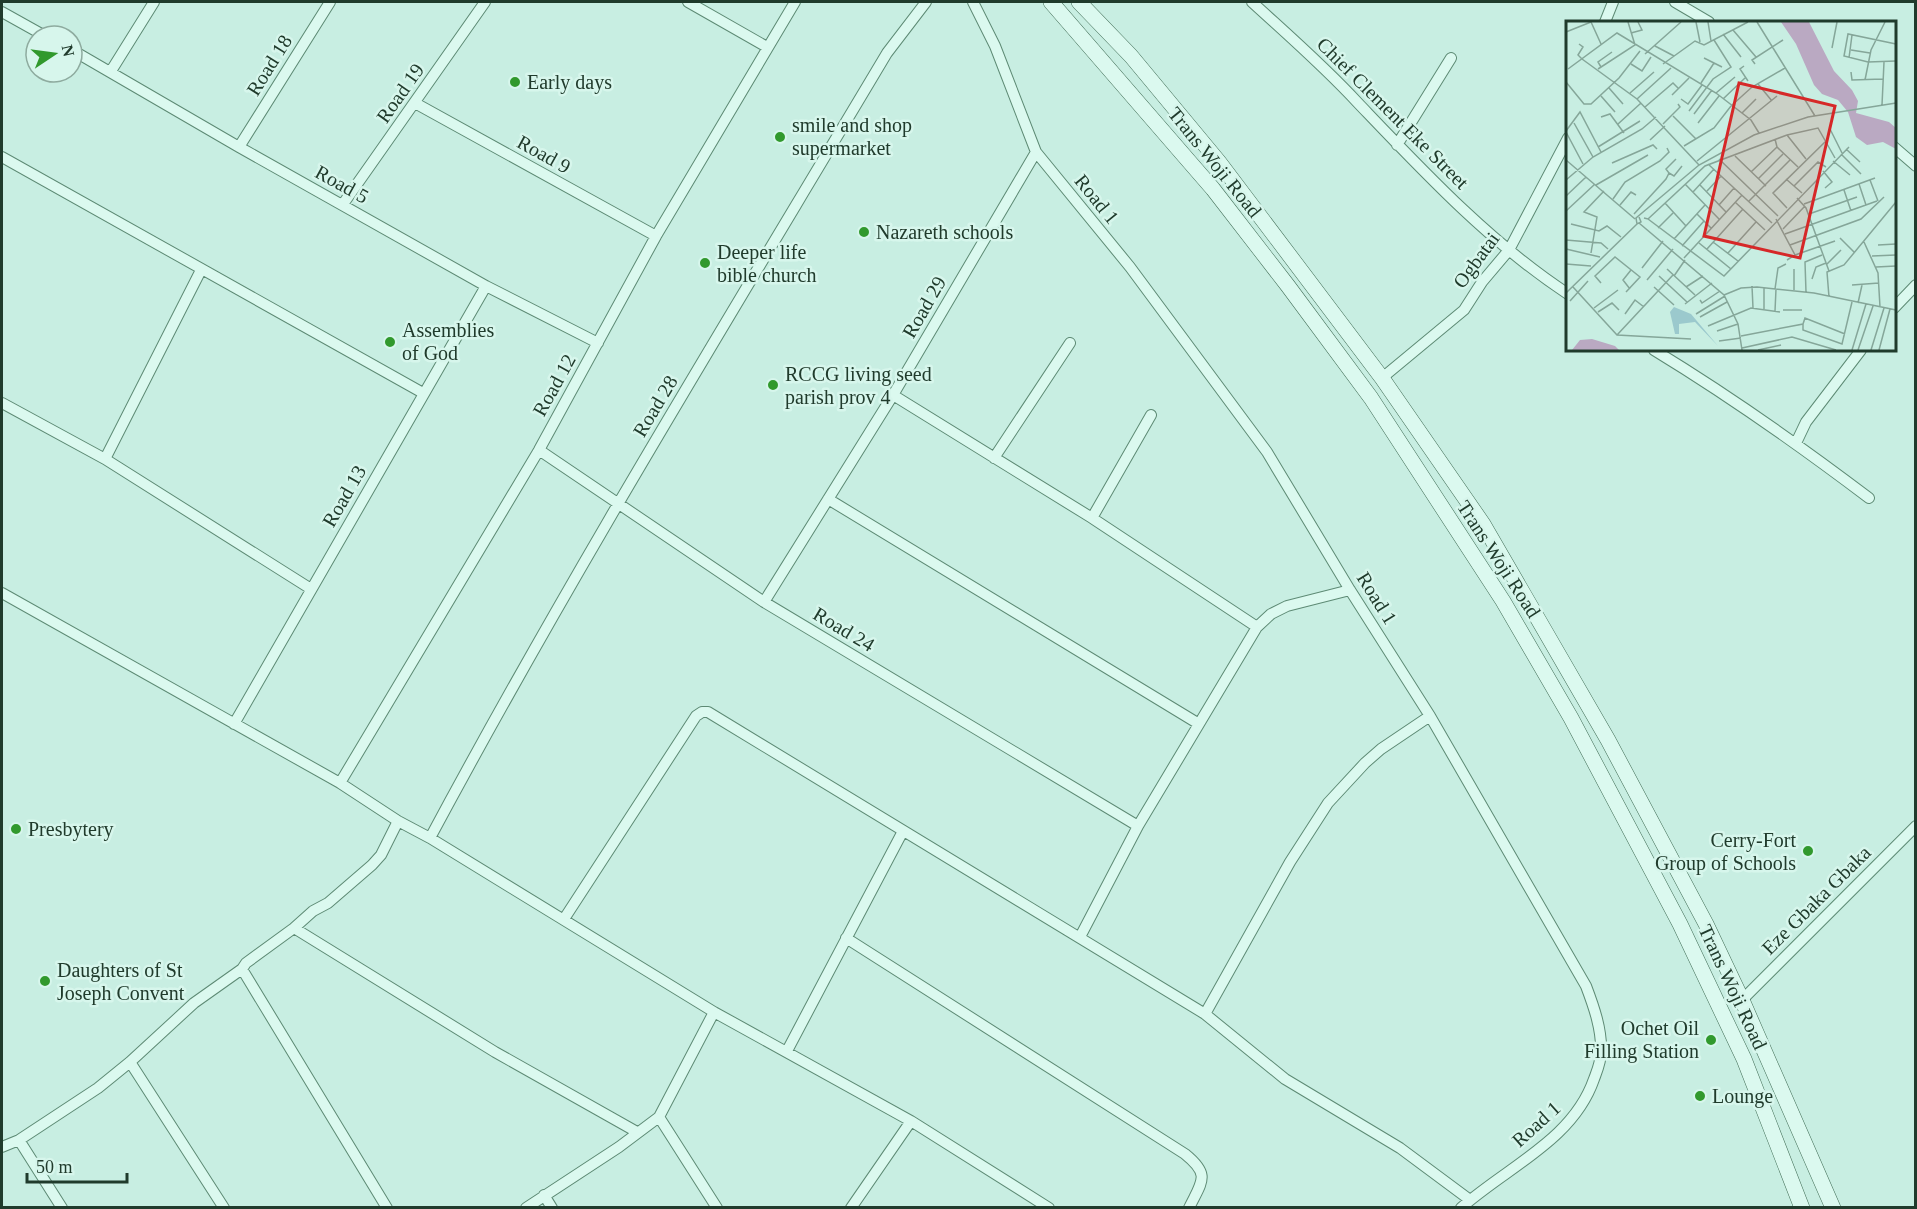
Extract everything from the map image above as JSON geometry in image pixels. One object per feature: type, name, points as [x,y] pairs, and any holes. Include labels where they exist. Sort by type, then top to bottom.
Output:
[{"type":"main road","name":"Trans Woji Road","points":[[1050,2],[1213,189],[1364,389],[1503,601],[1593,759],[1680,924],[1744,1059],[1802,1208]]},
{"type":"main road","name":"Trans Woji Road","points":[[1080,2],[1131,56],[1219,162],[1382,378],[1483,524],[1612,748],[1706,924],[1742,1000],[1833,1208]]},
{"type":"main road","points":[[1527,641],[1546,632]]},
{"type":"main road","points":[[1593,759],[1612,748]]},
{"type":"street","points":[[111,71],[154,2]]},
{"type":"street","name":"Road 18","points":[[238,147],[330,2]]},
{"type":"street","name":"Road 19","points":[[343,204],[485,2]]},
{"type":"street","points":[[688,2],[767,47]]},
{"type":"street","name":"Road 12","points":[[340,783],[539,450],[656,236],[795,2]]},
{"type":"street","name":"Road 28","points":[[430,838],[489,728],[618,505],[887,53],[926,2]]},
{"type":"street","name":"Road 1","points":[[973,2],[995,46],[1036,152],[1130,267],[1267,452],[1350,590],[1430,716],[1586,986],[1595,1012],[1601,1053],[1591,1090],[1574,1116],[1559,1133],[1466,1204]]},
{"type":"street","name":"Chief Clement Eke Street","points":[[1252,2],[1358,102],[1397,145],[1509,250],[1543,278],[1566,293]]},
{"type":"street","points":[[1605,21],[1612,2]]},
{"type":"street","points":[[1676,2],[1707,21]]},
{"type":"street","points":[[2,12],[24,24]]},
{"type":"street","name":"Road 5","points":[[84,56],[238,147],[486,286],[598,343]]},
{"type":"street","points":[[1397,145],[1451,58]]},
{"type":"street","name":"Road 9","points":[[415,103],[656,236]]},
{"type":"street","name":"Ogbatai","points":[[1382,378],[1464,310],[1482,282],[1509,250],[1566,142]]},
{"type":"street","points":[[1896,149],[1916,166]]},
{"type":"street","name":"Road 29","points":[[764,602],[893,395],[1036,152]]},
{"type":"street","points":[[2,157],[423,393]]},
{"type":"street","points":[[105,459],[201,270]]},
{"type":"street","points":[[1896,306],[1916,285]]},
{"type":"street","name":"Road 13","points":[[234,724],[486,286]]},
{"type":"street","points":[[994,458],[1070,343]]},
{"type":"street","points":[[1656,351],[1714,386],[1780,435],[1796,443],[1869,498]]},
{"type":"street","points":[[1796,443],[1806,422],[1860,351]]},
{"type":"street","points":[[893,395],[1092,518],[1257,627]]},
{"type":"street","points":[[2,403],[105,459],[311,589]]},
{"type":"street","points":[[1092,518],[1151,415]]},
{"type":"street","name":"Road 24","points":[[539,450],[764,602],[1138,825]]},
{"type":"street","points":[[828,499],[1199,724]]},
{"type":"street","points":[[1080,937],[1138,825],[1257,627],[1271,614],[1287,606],[1350,590]]},
{"type":"street","points":[[2,593],[340,783],[398,821],[430,838],[714,1012],[911,1120],[1049,1208]]},
{"type":"street","points":[[564,919],[696,716],[702,712],[708,712],[1205,1014],[1284,1079],[1400,1148],[1466,1204]]},
{"type":"street","points":[[1205,1014],[1290,862],[1328,803],[1365,763],[1430,716]]},
{"type":"street","points":[[2,1147],[19,1140],[98,1088],[194,1003],[242,969],[246,963],[294,928],[372,865],[381,855],[398,821]]},
{"type":"street","name":"Eze Gbaka Gbaka","points":[[1742,1000],[1916,826]]},
{"type":"street","points":[[787,1051],[903,831]]},
{"type":"street","points":[[294,928],[495,1052],[637,1132]]},
{"type":"street","points":[[846,938],[1185,1154],[1200,1167],[1202,1174],[1202,1183],[1189,1208]]},
{"type":"street","points":[[242,969],[387,1208]]},
{"type":"street","points":[[526,1208],[619,1147],[659,1116],[714,1012]]},
{"type":"street","points":[[130,1062],[224,1208]]},
{"type":"street","points":[[659,1116],[717,1208]]},
{"type":"street","points":[[851,1208],[911,1120]]},
{"type":"street","points":[[19,1140],[62,1208]]},
{"type":"street","points":[[544,1195],[552,1208]]},
{"type":"place","name":"Early days","points":[[515,82]]},
{"type":"place","name":"smile and shop supermarket","points":[[780,137]]},
{"type":"place","name":"Nazareth schools","points":[[864,232]]},
{"type":"place","name":"Deeper life bible church","points":[[705,263]]},
{"type":"place","name":"Assemblies of God","points":[[390,342]]},
{"type":"place","name":"RCCG living seed parish prov 4","points":[[773,385]]},
{"type":"place","name":"Presbytery","points":[[16,829]]},
{"type":"place","name":"Cerry-Fort Group of Schools","points":[[1808,851]]},
{"type":"place","name":"Daughters of St Joseph Convent","points":[[45,981]]},
{"type":"place","name":"Ochet Oil Filling Station","points":[[1711,1040]]},
{"type":"place","name":"Lounge","points":[[1700,1096]]}]
